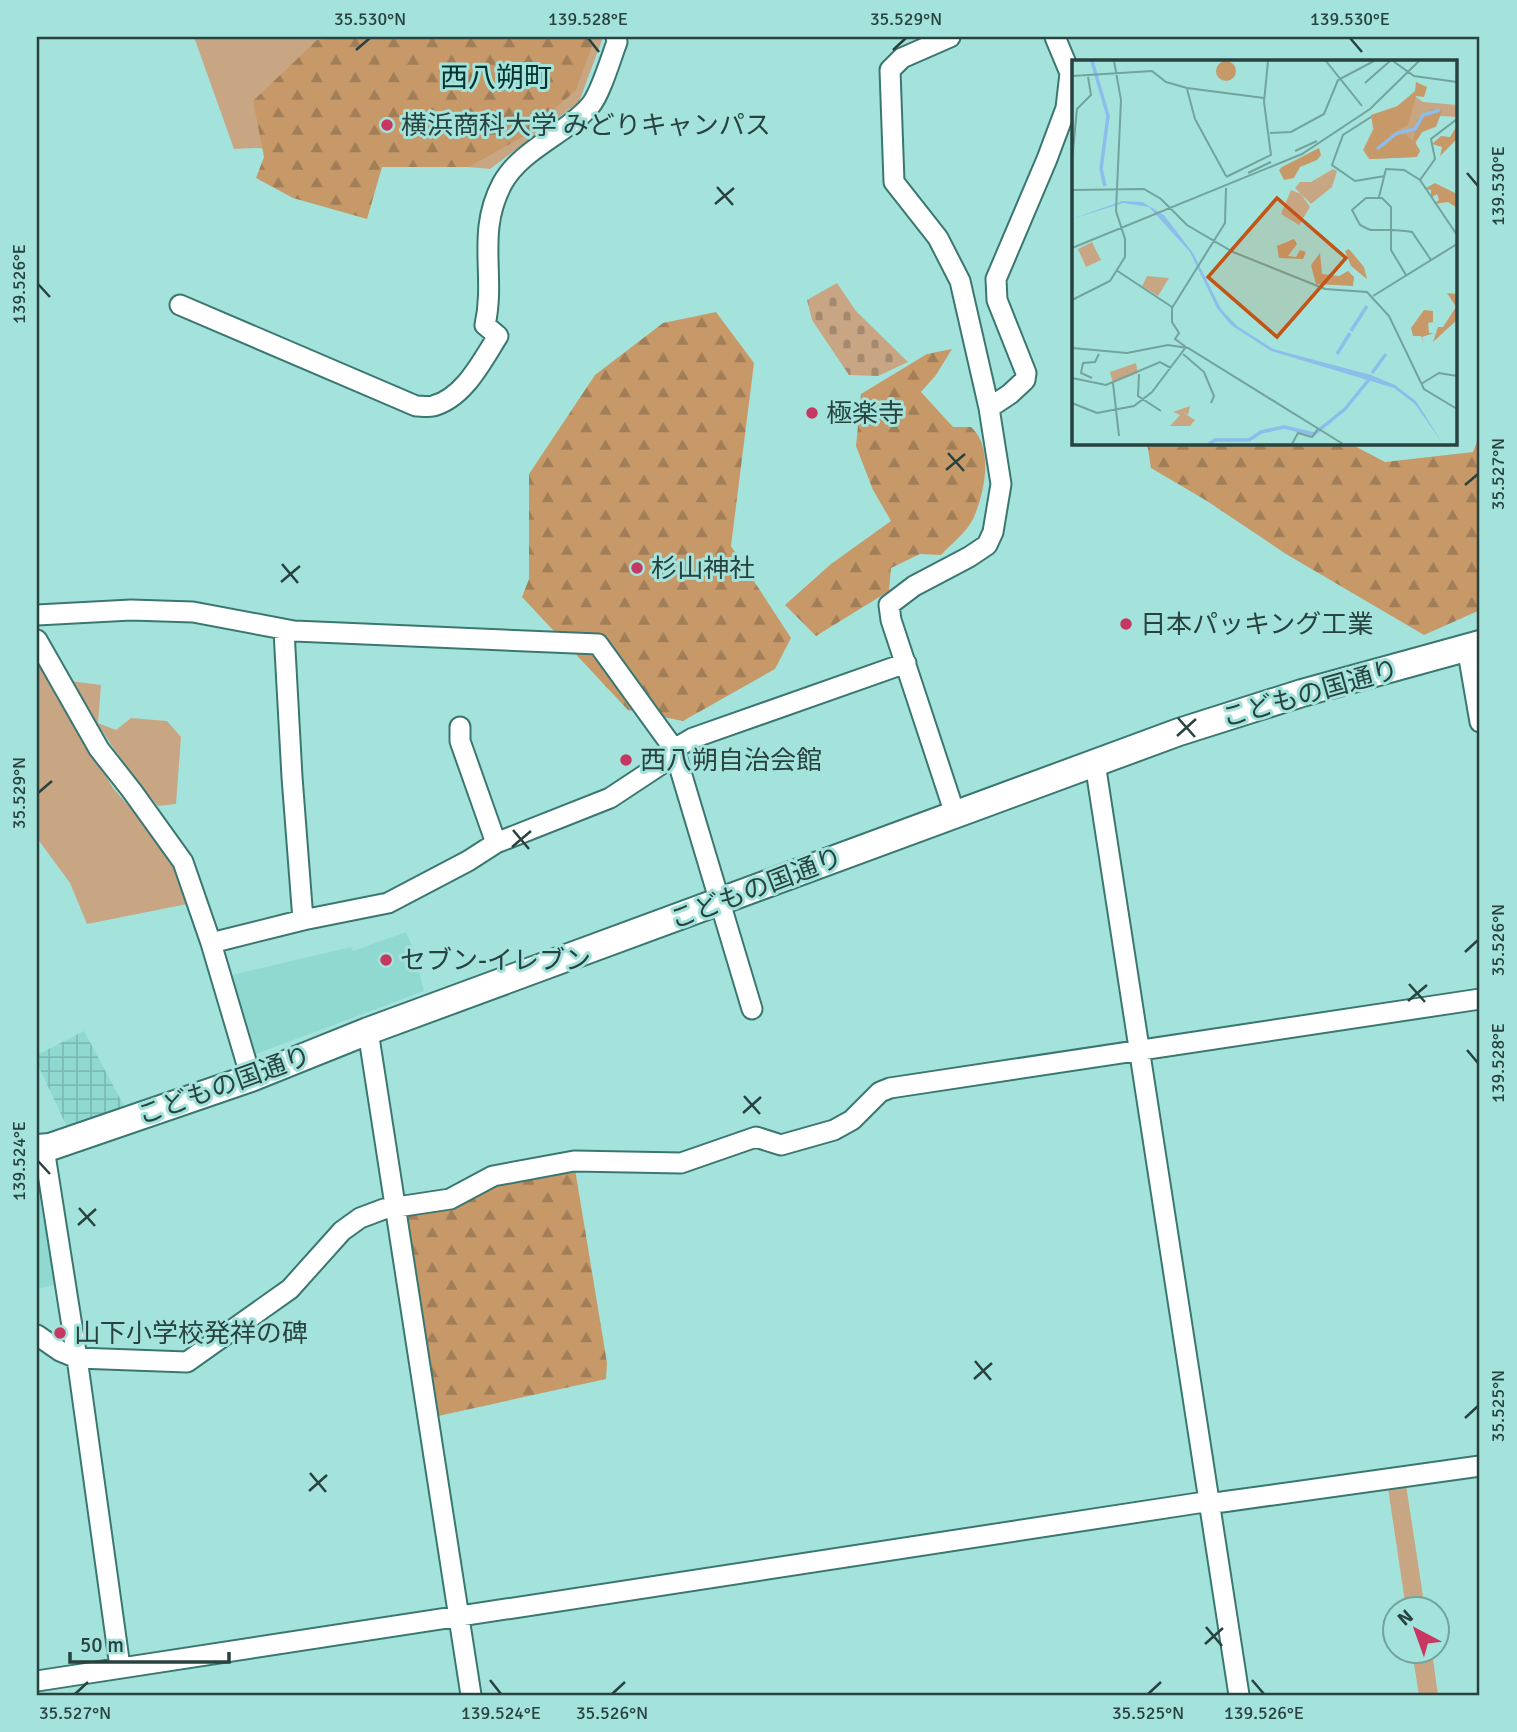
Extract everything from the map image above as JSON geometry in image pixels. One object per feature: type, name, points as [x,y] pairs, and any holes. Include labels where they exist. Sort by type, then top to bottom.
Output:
[{"type":"main road","name":"こどもの国通り","points":[[37,1149],[50,1147],[251,1078],[368,1031],[1179,732],[1302,693],[1474,645]]},
{"type":"street","points":[[180,305],[416,406],[432,406],[451,397],[470,379],[498,336],[485,325],[489,304],[486,258],[489,216],[503,183],[516,165],[592,104],[617,42],[616,37]]},
{"type":"street","points":[[950,37],[902,58],[890,70],[894,182],[938,238],[960,281],[989,408],[1001,484],[993,532],[987,545],[914,586],[889,605],[891,620],[955,814]]},
{"type":"street","points":[[989,408],[1025,380],[1026,373],[997,300],[996,279],[1066,108],[1070,72],[1055,37]]},
{"type":"street","points":[[37,615],[131,610],[193,612],[284,631],[598,643],[674,749],[752,1009]]},
{"type":"street","points":[[284,631],[303,920]]},
{"type":"street","points":[[37,640],[99,749],[183,862],[211,943],[251,1078]]},
{"type":"street","points":[[1474,645],[1480,722]]},
{"type":"street","points":[[211,943],[303,920],[388,903],[496,844],[610,798],[663,763],[674,749],[693,738],[906,663]]},
{"type":"street","points":[[460,727],[460,741],[496,844]]},
{"type":"street","points":[[1095,763],[1238,1695]]},
{"type":"street","points":[[37,1335],[77,1358],[187,1362],[289,1289],[342,1231],[360,1218],[384,1209],[450,1199],[493,1176],[574,1161],[681,1163],[756,1137],[781,1145],[834,1130],[852,1120],[880,1092],[890,1088],[1480,999]]},
{"type":"street","points":[[368,1031],[471,1695]]},
{"type":"street","points":[[37,1149],[47,1161],[120,1667]]},
{"type":"street","points":[[37,1681],[1210,1502],[1480,1466]]},
{"type":"shaded area","points":[[406,932],[424,991],[256,1054],[232,975],[351,947],[353,951]]},
{"type":"shaded area","points":[[84,1031],[124,1106],[68,1129],[37,1063],[37,1055]]},
{"type":"shaded area","points":[[37,1168],[42,1171],[59,1284],[37,1289]]},
{"type":"green space","name":"横浜商科大学 みどりキャンパス","points":[[194,37],[602,37],[602,40],[579,102],[490,169],[258,148],[234,149]]},
{"type":"green space","name":"横浜商科大学 みどりキャンパス","points":[[342,37],[591,37],[593,44],[576,90],[524,136],[469,167],[382,167],[367,219],[293,198],[256,178],[264,157],[253,101],[317,40]]},
{"type":"green space","points":[[837,283],[856,311],[908,362],[878,376],[849,375],[812,320],[807,300]]},
{"type":"green space","points":[[716,312],[754,363],[731,546],[791,638],[775,669],[683,721],[628,710],[522,597],[529,579],[529,474],[595,375],[663,323]]},
{"type":"green space","points":[[952,349],[936,375],[921,392],[953,427],[971,427],[983,446],[984,484],[973,519],[941,555],[920,554],[891,568],[889,591],[816,636],[785,605],[831,564],[891,521],[873,490],[856,446],[861,394],[927,354]]},
{"type":"green space","points":[[1480,434],[1480,610],[1424,635],[1286,554],[1207,501],[1151,468],[1147,444],[1351,444],[1385,462],[1473,452]]},
{"type":"green space","points":[[37,660],[113,788],[165,848],[175,866],[187,904],[87,924],[70,883],[37,838]]},
{"type":"green space","points":[[70,681],[101,685],[98,723],[116,730],[131,718],[167,721],[181,737],[176,804],[158,806],[145,791],[122,761]]},
{"type":"green space","points":[[575,1169],[607,1363],[606,1379],[438,1416],[407,1214],[457,1205],[493,1187]]},
{"type":"green space","points":[[1406,1485],[1423,1596],[1404,1596],[1388,1488]]},
{"type":"green space","points":[[1414,1666],[1434,1666],[1438,1695],[1419,1695]]},
{"type":"place","name":"横浜商科大学 みどりキャンパス","points":[[387,125]]},
{"type":"place","name":"極楽寺","points":[[812,413]]},
{"type":"place","name":"杉山神社","points":[[637,568]]},
{"type":"place","name":"日本パッキング工業","points":[[1126,624]]},
{"type":"place","name":"西八朔自治会館","points":[[626,760]]},
{"type":"place","name":"セブン-イレブン","points":[[386,960]]},
{"type":"place","name":"山下小学校発祥の碑","points":[[60,1333]]},
{"type":"district","name":"西八朔町","points":[[496,77]]}]
